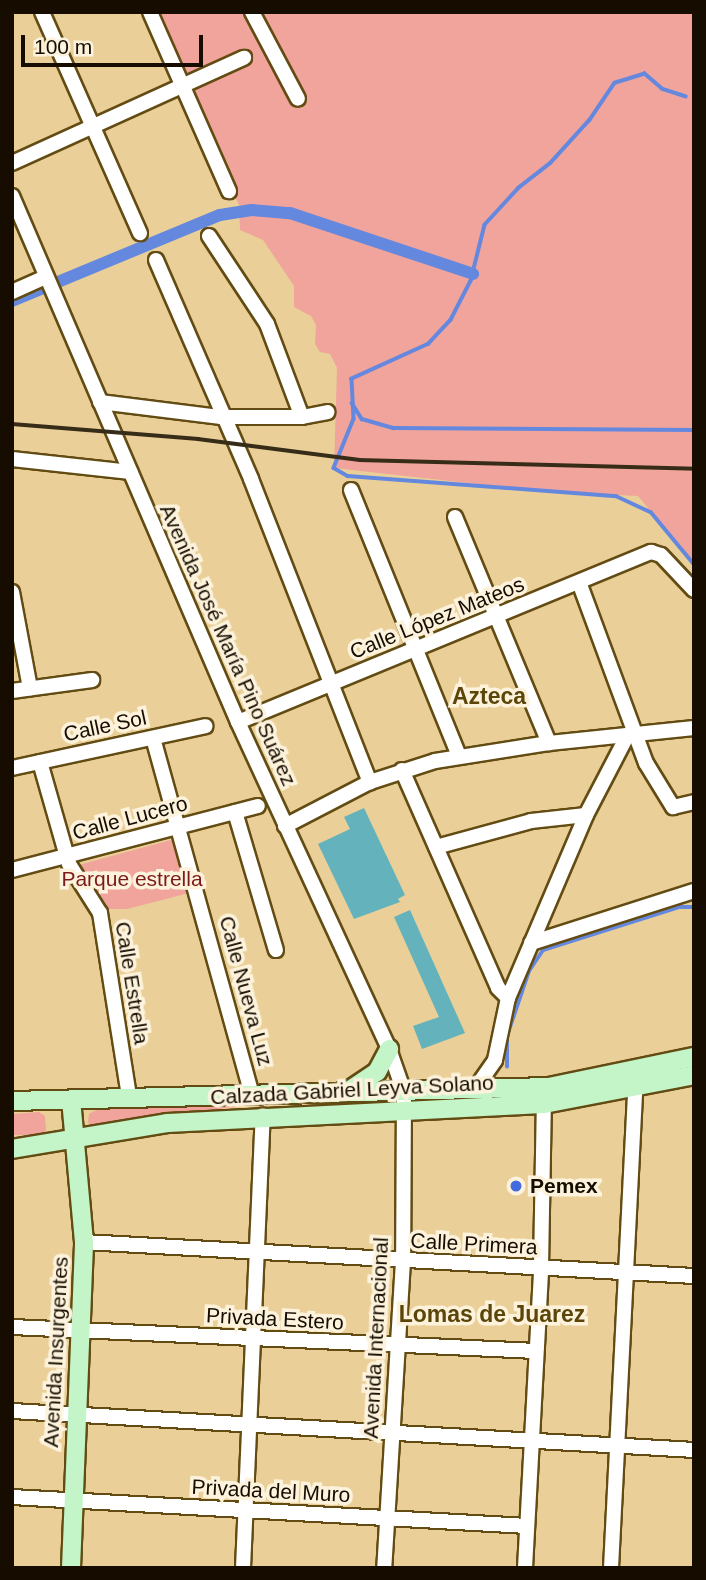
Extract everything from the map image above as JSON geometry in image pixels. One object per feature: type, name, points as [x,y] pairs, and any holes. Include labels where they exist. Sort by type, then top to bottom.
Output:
[{"type":"main road","points":[[343,1093],[369,1079],[389,1049]]},
{"type":"main road","name":"Calzada Gabriel Leyva Solano","points":[[12,1149],[167,1123],[405,1101],[475,1089],[584,1082],[694,1057]]},
{"type":"main road","name":"Calzada Gabriel Leyva Solano","points":[[12,1101],[343,1093],[405,1101],[544,1104],[635,1089],[694,1075]]},
{"type":"main road","name":"Avenida Insurgentes","points":[[71,1100],[84,1242],[71,1568]]},
{"type":"street","points":[[42,12],[140,233]]},
{"type":"street","points":[[150,12],[229,191]]},
{"type":"street","points":[[252,12],[298,99]]},
{"type":"street","points":[[12,163],[244,58]]},
{"type":"street","name":"Avenida José María Pino Suárez","points":[[12,196],[56,304],[238,722],[389,1049],[405,1101]]},
{"type":"street","points":[[209,236],[267,324],[302,417]]},
{"type":"street","points":[[156,260],[221,417],[251,480],[370,782]]},
{"type":"street","points":[[12,292],[47,280]]},
{"type":"street","points":[[100,402],[221,417],[302,417],[328,412]]},
{"type":"street","points":[[12,459],[130,472]]},
{"type":"street","points":[[351,490],[413,650],[459,756]]},
{"type":"street","points":[[454,517],[549,743]]},
{"type":"street","name":"Calle López Mateos","points":[[238,722],[651,552],[660,555],[694,590]]},
{"type":"street","points":[[579,582],[632,738],[673,807],[694,802]]},
{"type":"street","points":[[12,592],[30,688]]},
{"type":"street","points":[[12,691],[92,680]]},
{"type":"street","name":"Calle Sol","points":[[12,768],[206,726]]},
{"type":"street","points":[[285,826],[370,782],[402,770],[459,756],[549,743],[632,738],[694,728]]},
{"type":"street","name":"Calle Nueva Luz","points":[[153,737],[252,1094]]},
{"type":"street","points":[[475,1089],[495,1060],[508,998],[586,815],[632,738]]},
{"type":"street","name":"Calle Estrella","points":[[40,762],[66,856],[100,913],[129,1097]]},
{"type":"street","points":[[402,770],[498,988],[508,998]]},
{"type":"street","name":"Calle Lucero","points":[[12,870],[258,806]]},
{"type":"street","points":[[235,812],[276,950]]},
{"type":"street","points":[[436,847],[531,821],[586,815]]},
{"type":"street","points":[[531,943],[694,891]]},
{"type":"street","points":[[611,1568],[635,1089]]},
{"type":"street","name":"Avenida Internacional","points":[[384,1568],[395,1345],[403,1261],[405,1101]]},
{"type":"street","points":[[525,1568],[541,1268],[544,1104]]},
{"type":"street","points":[[243,1568],[263,1115]]},
{"type":"street","name":"Calle Primera","points":[[84,1242],[694,1276]]},
{"type":"street","name":"Privada Estero","points":[[12,1326],[536,1351]]},
{"type":"street","points":[[12,1411],[694,1450]]},
{"type":"street","name":"Privada del Muro","points":[[12,1497],[527,1526]]},
{"type":"green space","points":[[146,12],[694,12],[694,564],[638,496],[548,492],[334,468],[337,368],[330,354],[320,352],[315,344],[316,325],[311,316],[294,307],[294,286],[263,240],[240,230],[239,205]]},
{"type":"green space","name":"Parque estrella","points":[[178,838],[193,892],[127,909],[101,909],[75,866]]},
{"type":"green space","points":[[186,1100],[380,1100],[253,1104],[92,1128],[88,1122],[89,1114],[100,1108]]},
{"type":"green space","points":[[39,1112],[45,1116],[46,1131],[40,1135],[12,1135],[12,1114]]},
{"type":"building","points":[[364,808],[405,895],[398,899],[400,902],[354,919],[318,844],[350,829],[344,817]]},
{"type":"building","points":[[410,910],[465,1033],[422,1049],[413,1026],[439,1017],[394,917]]},
{"type":"waterway","points":[[686,97],[662,89],[645,74],[615,83],[590,120],[551,163],[519,188],[485,225],[471,281],[451,320],[429,344],[352,379],[354,419],[334,468],[348,476],[616,496],[651,512],[694,564]]},
{"type":"waterway","points":[[12,301],[220,215],[252,210],[290,213],[473,274]]},
{"type":"waterway","points":[[352,403],[362,419],[394,428],[694,430]]},
{"type":"waterway","points":[[507,1067],[507,1036],[529,971],[543,950],[679,907],[694,907]]},
{"type":"railway","points":[[12,424],[198,439],[360,460],[694,469]]},
{"type":"place","name":"Pemex","points":[[516,1186]]},
{"type":"district","name":"Azteca","points":[[489,696]]},
{"type":"district","name":"Lomas de Juarez","points":[[492,1314]]}]
